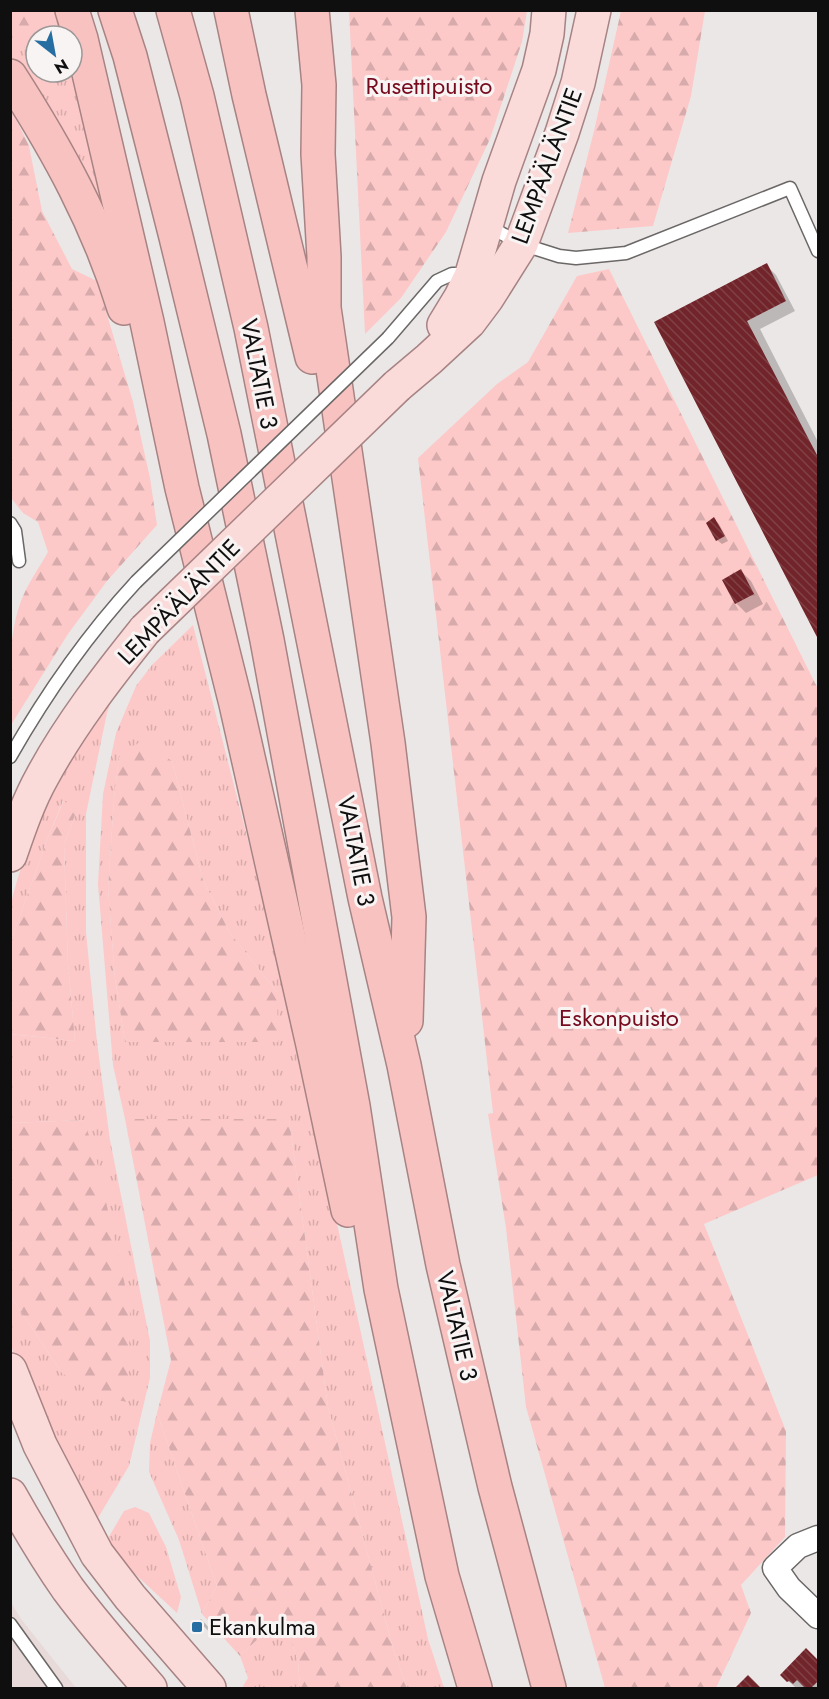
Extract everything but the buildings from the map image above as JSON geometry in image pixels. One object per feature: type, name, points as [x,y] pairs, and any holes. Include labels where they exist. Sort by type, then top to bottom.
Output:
[{"type":"highway","points":[[72,10],[81,39],[145,310],[182,488],[236,704],[352,1228],[381,1289]]},
{"type":"highway","name":"VALTATIE 3","points":[[115,10],[130,56],[224,435],[265,628],[353,1106],[381,1289],[442,1576],[475,1689]]},
{"type":"highway","name":"VALTATIE 3","points":[[173,10],[196,96],[251,328],[364,898],[404,1065],[443,1265],[495,1487],[549,1689]]},
{"type":"highway","points":[[231,10],[360,560]]},
{"type":"highway","points":[[312,10],[319,84],[318,154],[324,257],[324,308],[388,743],[409,917],[404,1065]]},
{"type":"highway","points":[[10,76],[42,126],[82,200],[113,270],[182,488]]},
{"type":"main road","name":"LEMPÄÄLÄNTIE","points":[[397,386],[439,333],[472,274],[499,181],[539,70],[547,34],[549,10]]},
{"type":"main road","name":"LEMPÄÄLÄNTIE","points":[[10,855],[41,779],[56,753],[112,670],[145,630],[397,386],[469,322],[487,298],[521,244],[552,164],[578,82],[594,10]]},
{"type":"main road","points":[[10,1370],[40,1445],[97,1554],[130,1597],[209,1689]]},
{"type":"main road","points":[[10,1495],[68,1588],[150,1689]]},
{"type":"street","points":[[808,1542],[775,1568],[789,1588],[819,1616]]},
{"type":"lane","points":[[486,225],[521,244],[559,256],[576,258],[626,253],[790,188],[819,251]]},
{"type":"lane","points":[[10,757],[31,721],[86,640],[136,582],[388,338],[438,281],[452,274],[472,274]]},
{"type":"lane","points":[[10,523],[15,531],[19,561]]},
{"type":"lane","points":[[10,1624],[56,1689]]},
{"type":"shaded area","points":[[10,1601],[21,1619],[76,1688],[11,1688]]},
{"type":"green space","points":[[11,10],[41,11],[46,24],[24,24],[24,47],[11,30]]},
{"type":"green space","points":[[10,11],[57,11],[61,24],[24,24],[24,81],[11,58]]},
{"type":"green space","name":"Rusettipuisto","points":[[349,11],[527,11],[522,42],[490,139],[446,232],[401,298],[365,334]]},
{"type":"green space","points":[[621,11],[705,11],[691,96],[653,226],[568,233],[594,131]]},
{"type":"green space","points":[[26,84],[75,84],[111,221],[101,215]]},
{"type":"green space","points":[[11,109],[29,146],[42,211],[72,269],[97,281],[133,402],[150,478],[157,525],[107,581],[68,634],[11,725],[10,662],[13,630],[21,601],[48,552],[38,522],[23,513],[11,498]]},
{"type":"green space","name":"Eskonpuisto","points":[[609,269],[818,689],[818,1175],[704,1224],[786,1431],[785,1537],[741,1585],[751,1613],[716,1688],[605,1688],[526,1407],[506,1228],[488,1114],[493,1113],[418,458],[497,384],[528,362],[577,276]]},
{"type":"green space","points":[[193,625],[283,977],[428,1639],[444,1688],[407,1688],[393,1648],[328,1407],[289,1119],[125,1119],[113,1065],[98,884],[103,794],[116,733],[136,686],[152,665]],"holes":[[[119,758],[172,761],[203,880],[230,933],[277,992],[125,1042],[115,978],[108,888]]]},
{"type":"green space","points":[[108,697],[112,699],[86,814],[86,932],[110,1140],[150,1341],[150,1378],[129,1466],[95,1523],[56,1460],[10,1340],[11,1297],[62,1373],[84,1120],[11,1123],[10,1034],[75,1041],[68,964],[64,845],[75,815],[63,801],[11,941],[10,913],[18,877],[39,824],[65,772]]},
{"type":"green space","points":[[141,741],[172,761],[203,880],[230,933],[277,992],[278,1042],[125,1042],[115,978],[108,888],[119,757]]},
{"type":"green space","points":[[64,800],[75,815],[64,845],[68,964],[75,1041],[11,1034],[11,941],[48,837]]},
{"type":"green space","points":[[125,1119],[289,1119],[328,1407],[393,1648],[407,1688],[300,1688],[298,1661],[288,1632],[260,1637],[240,1656],[202,1614],[217,1586],[157,1413],[171,1360]]},
{"type":"green space","points":[[84,1120],[96,1158],[130,1307],[128,1402],[99,1397],[62,1373],[11,1297],[11,1123]]},
{"type":"green space","points":[[157,1413],[217,1586],[202,1614],[179,1540],[149,1472],[150,1443]]},
{"type":"green space","points":[[135,1507],[149,1513],[166,1547],[181,1597],[177,1613],[122,1562],[107,1540],[124,1511]]},
{"type":"green space","points":[[288,1632],[298,1661],[300,1688],[245,1688],[243,1686],[248,1678],[240,1656],[260,1637]]},
{"type":"place","name":"Ekankulma","points":[[197,1627]]}]
